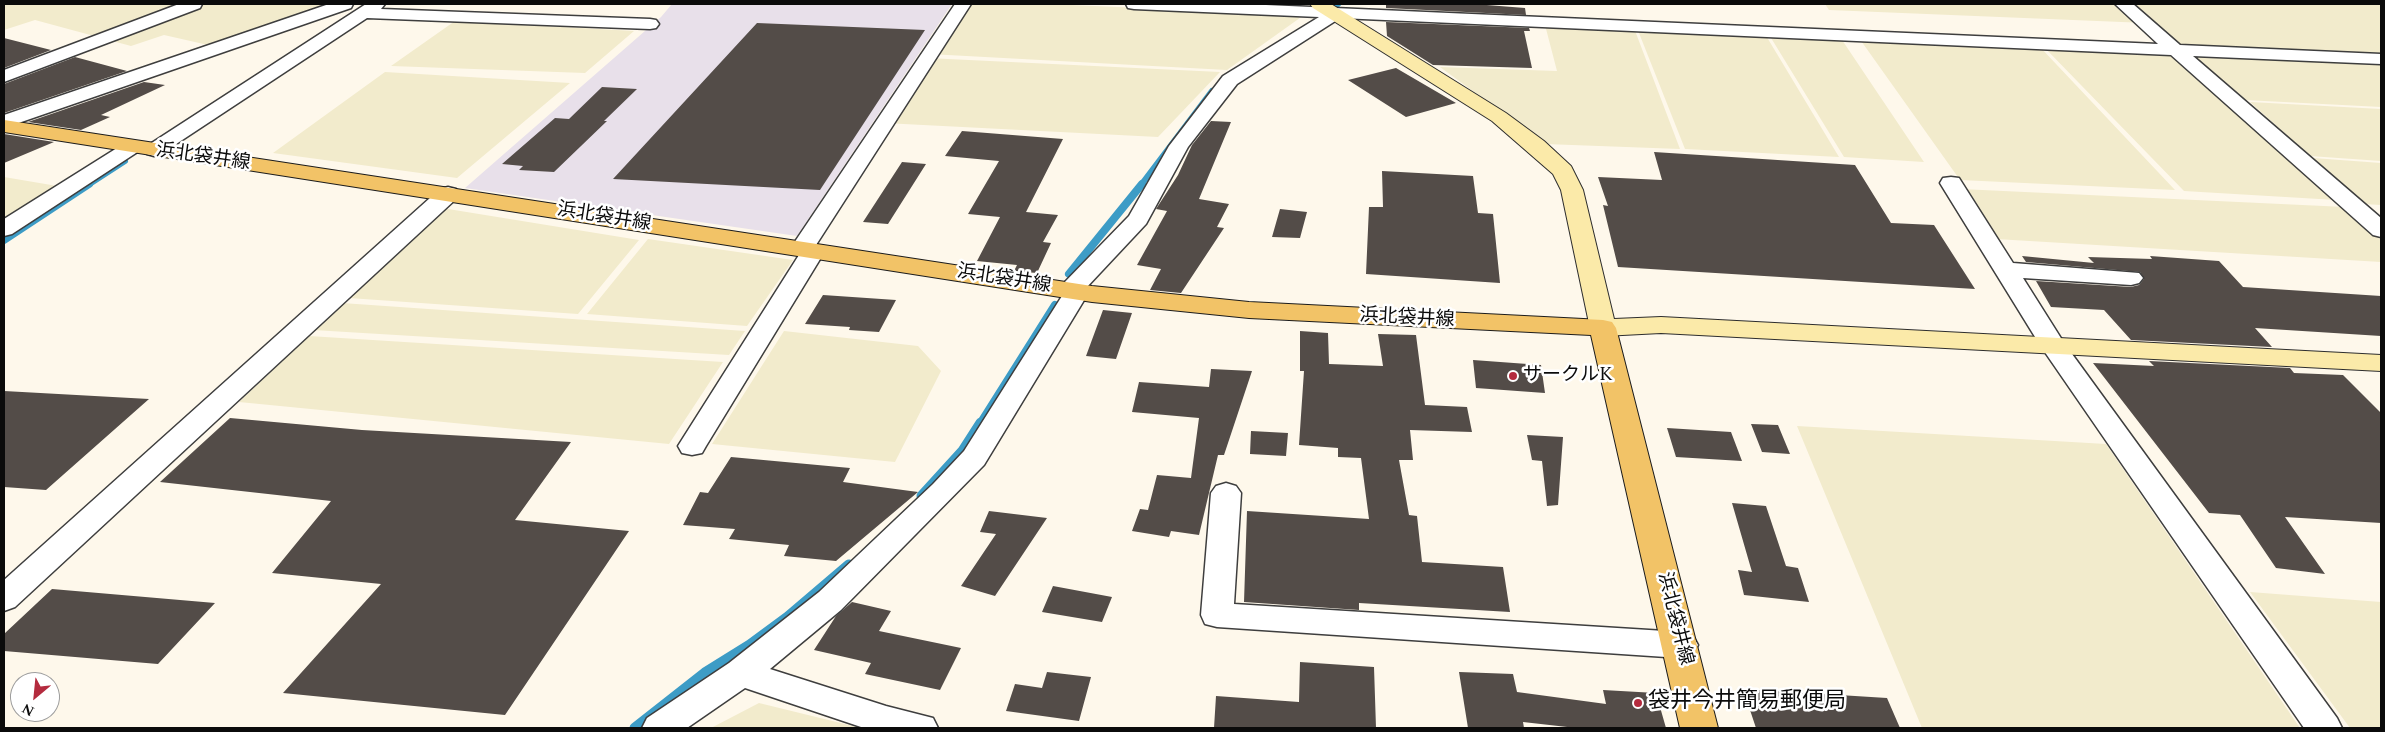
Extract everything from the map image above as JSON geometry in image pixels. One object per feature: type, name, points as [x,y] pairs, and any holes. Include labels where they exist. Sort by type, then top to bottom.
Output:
[{"type":"main road","name":"浜北袋井線","points":[[4,126],[143,149],[448,194],[1073,291],[1249,310],[1603,328],[1681,645],[1699,728]]},
{"type":"street","points":[[4,76],[194,4]]},
{"type":"street","points":[[4,122],[345,4]]},
{"type":"street","points":[[692,446],[808,250],[963,4]]},
{"type":"street","points":[[1134,4],[1328,10],[1530,12],[2381,60]]},
{"type":"street","points":[[2123,4],[2178,50],[2381,230]]},
{"type":"street","points":[[4,230],[143,149],[370,8],[650,24]]},
{"type":"street","points":[[660,728],[741,673],[830,601],[909,526],[974,458],[1073,291],[1138,219],[1179,146],[1230,80],[1328,10]]},
{"type":"street","points":[[1328,10],[1498,118],[1536,146],[1563,171],[1572,190],[1603,328],[1661,325],[2381,363]]},
{"type":"street","points":[[1951,183],[2054,345],[2324,728]]},
{"type":"street","points":[[4,598],[448,194]]},
{"type":"street","points":[[2006,270],[2130,278]]},
{"type":"street","points":[[1226,493],[1217,615],[1681,645]]},
{"type":"street","points":[[741,673],[886,721],[920,728]]},
{"type":"shaded area","points":[[4,4],[332,4],[208,45],[164,35],[131,46],[35,20],[4,30]]},
{"type":"shaded area","points":[[672,4],[952,4],[797,236],[465,188],[661,17]]},
{"type":"shaded area","points":[[963,4],[1048,4],[1304,15],[1227,70],[929,54]]},
{"type":"shaded area","points":[[1825,4],[2381,4],[2381,55],[2172,45],[2146,23],[1829,10]]},
{"type":"shaded area","points":[[455,21],[634,31],[585,73],[391,66]]},
{"type":"shaded area","points":[[1545,25],[1634,28],[1680,149],[1545,144],[1440,67],[1557,71]]},
{"type":"shaded area","points":[[1637,28],[1765,34],[1839,157],[1685,149]]},
{"type":"shaded area","points":[[1768,33],[1840,37],[1924,162],[1844,157]]},
{"type":"shaded area","points":[[1859,38],[2040,47],[2175,190],[1960,180]]},
{"type":"shaded area","points":[[2044,47],[2172,53],[2336,200],[2184,191]]},
{"type":"shaded area","points":[[2190,52],[2381,62],[2381,107],[2245,100]]},
{"type":"shaded area","points":[[927,58],[1220,72],[1158,137],[884,123]]},
{"type":"shaded area","points":[[385,72],[570,83],[457,178],[273,153]]},
{"type":"shaded area","points":[[2250,102],[2381,109],[2381,161],[2310,156]]},
{"type":"shaded area","points":[[2313,158],[2381,163],[2381,205],[2363,204]]},
{"type":"shaded area","points":[[4,177],[69,188],[4,229]]},
{"type":"shaded area","points":[[1961,189],[2345,207],[2381,240],[2381,262],[1996,239]]},
{"type":"shaded area","points":[[442,208],[639,240],[578,314],[349,298]]},
{"type":"shaded area","points":[[648,239],[793,260],[747,326],[587,314]]},
{"type":"shaded area","points":[[342,303],[745,331],[729,355],[313,330]]},
{"type":"shaded area","points":[[784,331],[918,346],[941,371],[895,462],[712,444]]},
{"type":"shaded area","points":[[309,336],[723,362],[669,444],[239,402]]},
{"type":"shaded area","points":[[1797,426],[2106,444],[2300,728],[1922,728]]},
{"type":"shaded area","points":[[2250,592],[2381,602],[2381,728],[2350,728]]},
{"type":"shaded area","points":[[759,703],[861,728],[711,728]]},
{"type":"building","points":[[1386,4],[1474,4],[1525,8],[1526,15],[1386,8]]},
{"type":"building","points":[[1386,22],[1529,28],[1530,31],[1524,31],[1532,68],[1433,65],[1387,36]]},
{"type":"building","points":[[757,23],[925,30],[820,190],[613,179]]},
{"type":"building","points":[[4,38],[51,50],[4,68]]},
{"type":"building","points":[[75,57],[127,71],[4,113],[4,84]]},
{"type":"building","points":[[1396,68],[1456,103],[1406,117],[1348,80]]},
{"type":"building","points":[[144,82],[165,85],[101,115],[110,117],[81,130],[28,122]]},
{"type":"building","points":[[602,87],[637,89],[554,172],[519,170],[523,166],[502,164],[555,118],[569,119]]},
{"type":"building","points":[[1211,121],[1231,122],[1199,199],[1229,204],[1217,227],[1224,228],[1181,293],[1150,290],[1161,269],[1137,265],[1167,211],[1156,209],[1178,175],[1192,145]]},
{"type":"building","points":[[962,131],[1063,139],[1026,212],[1058,215],[1043,242],[1051,243],[1037,273],[1014,271],[1017,265],[977,261],[1000,217],[968,214],[999,161],[945,156]]},
{"type":"building","points":[[4,134],[54,142],[4,163]]},
{"type":"building","points":[[1654,152],[1855,165],[1891,223],[1934,225],[1975,289],[1618,267],[1603,205],[1608,206],[1598,177],[1662,180]]},
{"type":"building","points":[[902,162],[926,164],[888,224],[863,222]]},
{"type":"building","points":[[1382,171],[1473,176],[1478,213],[1493,214],[1500,283],[1366,274],[1369,207],[1383,207]]},
{"type":"building","points":[[1280,209],[1307,212],[1300,238],[1272,237]]},
{"type":"building","points":[[2022,256],[2094,263],[2088,257],[2152,259],[2150,256],[2219,261],[2243,287],[2381,296],[2381,336],[2255,328],[2272,347],[2131,340],[2104,310],[2051,307],[2036,281],[2131,287],[2139,285],[2144,279],[2140,272],[2026,262]]},
{"type":"building","points":[[823,295],[896,300],[879,332],[849,330],[850,327],[805,324]]},
{"type":"building","points":[[1103,310],[1132,313],[1116,359],[1086,356]]},
{"type":"building","points":[[1300,331],[1328,333],[1329,364],[1383,366],[1378,334],[1416,335],[1425,405],[1467,407],[1472,432],[1410,430],[1413,460],[1399,460],[1409,515],[1417,516],[1422,562],[1503,567],[1510,612],[1359,603],[1359,610],[1244,602],[1247,511],[1369,519],[1361,458],[1338,457],[1338,448],[1299,445],[1304,371],[1300,371]]},
{"type":"building","points":[[1473,360],[1541,365],[1545,393],[1476,388]]},
{"type":"building","points":[[2149,361],[2290,368],[2294,373],[2343,375],[2381,413],[2381,523],[2285,517],[2325,574],[2276,568],[2240,515],[2209,513],[2093,363],[2154,366]]},
{"type":"building","points":[[1211,369],[1252,371],[1224,455],[1218,455],[1199,535],[1171,531],[1169,537],[1132,531],[1140,509],[1148,510],[1157,475],[1191,478],[1199,418],[1132,412],[1139,382],[1209,387]]},
{"type":"building","points":[[4,391],[149,399],[46,490],[4,487]]},
{"type":"building","points":[[230,418],[362,430],[571,442],[515,520],[629,531],[505,715],[283,693],[381,584],[272,573],[331,501],[160,482]]},
{"type":"building","points":[[1751,424],[1778,425],[1790,454],[1762,452]]},
{"type":"building","points":[[1667,428],[1731,432],[1742,461],[1676,457]]},
{"type":"building","points":[[1251,431],[1288,433],[1286,456],[1250,454]]},
{"type":"building","points":[[1527,435],[1563,437],[1558,505],[1547,506],[1542,461],[1532,460]]},
{"type":"building","points":[[731,457],[850,468],[843,482],[918,492],[836,561],[784,556],[789,545],[729,539],[735,529],[683,525],[700,492],[708,493]]},
{"type":"building","points":[[1732,503],[1766,506],[1786,566],[1798,568],[1809,602],[1744,595],[1738,570],[1752,572]]},
{"type":"building","points":[[989,511],[1047,518],[995,596],[961,586],[996,534],[980,532]]},
{"type":"building","points":[[1053,586],[1112,597],[1102,622],[1042,612]]},
{"type":"building","points":[[52,589],[215,603],[158,664],[4,651],[4,634]]},
{"type":"building","points":[[852,602],[891,611],[879,631],[961,648],[940,690],[865,674],[871,663],[814,650],[836,616]]},
{"type":"building","points":[[1300,662],[1374,667],[1376,728],[1214,728],[1216,696],[1299,702]]},
{"type":"building","points":[[1047,672],[1091,677],[1079,721],[1006,711],[1015,684],[1042,688]]},
{"type":"building","points":[[1459,672],[1513,674],[1517,692],[1606,704],[1603,690],[1656,693],[1666,728],[1576,728],[1523,722],[1524,728],[1468,728]]},
{"type":"building","points":[[1743,689],[1887,698],[1900,728],[1756,728]]},
{"type":"waterway","points":[[1325,13],[1338,4]]},
{"type":"waterway","points":[[1141,185],[1212,91]]},
{"type":"waterway","points":[[88,185],[125,161]]},
{"type":"waterway","points":[[4,240],[89,184]]},
{"type":"waterway","points":[[1069,274],[1142,184]]},
{"type":"waterway","points":[[980,424],[1055,305]]},
{"type":"waterway","points":[[922,496],[963,451],[981,423]]},
{"type":"waterway","points":[[635,728],[705,673],[750,645],[788,617],[849,565]]},
{"type":"place","name":"サークルK","points":[[1513,376]]},
{"type":"place","name":"袋井今井簡易郵便局","points":[[1638,703]]}]
